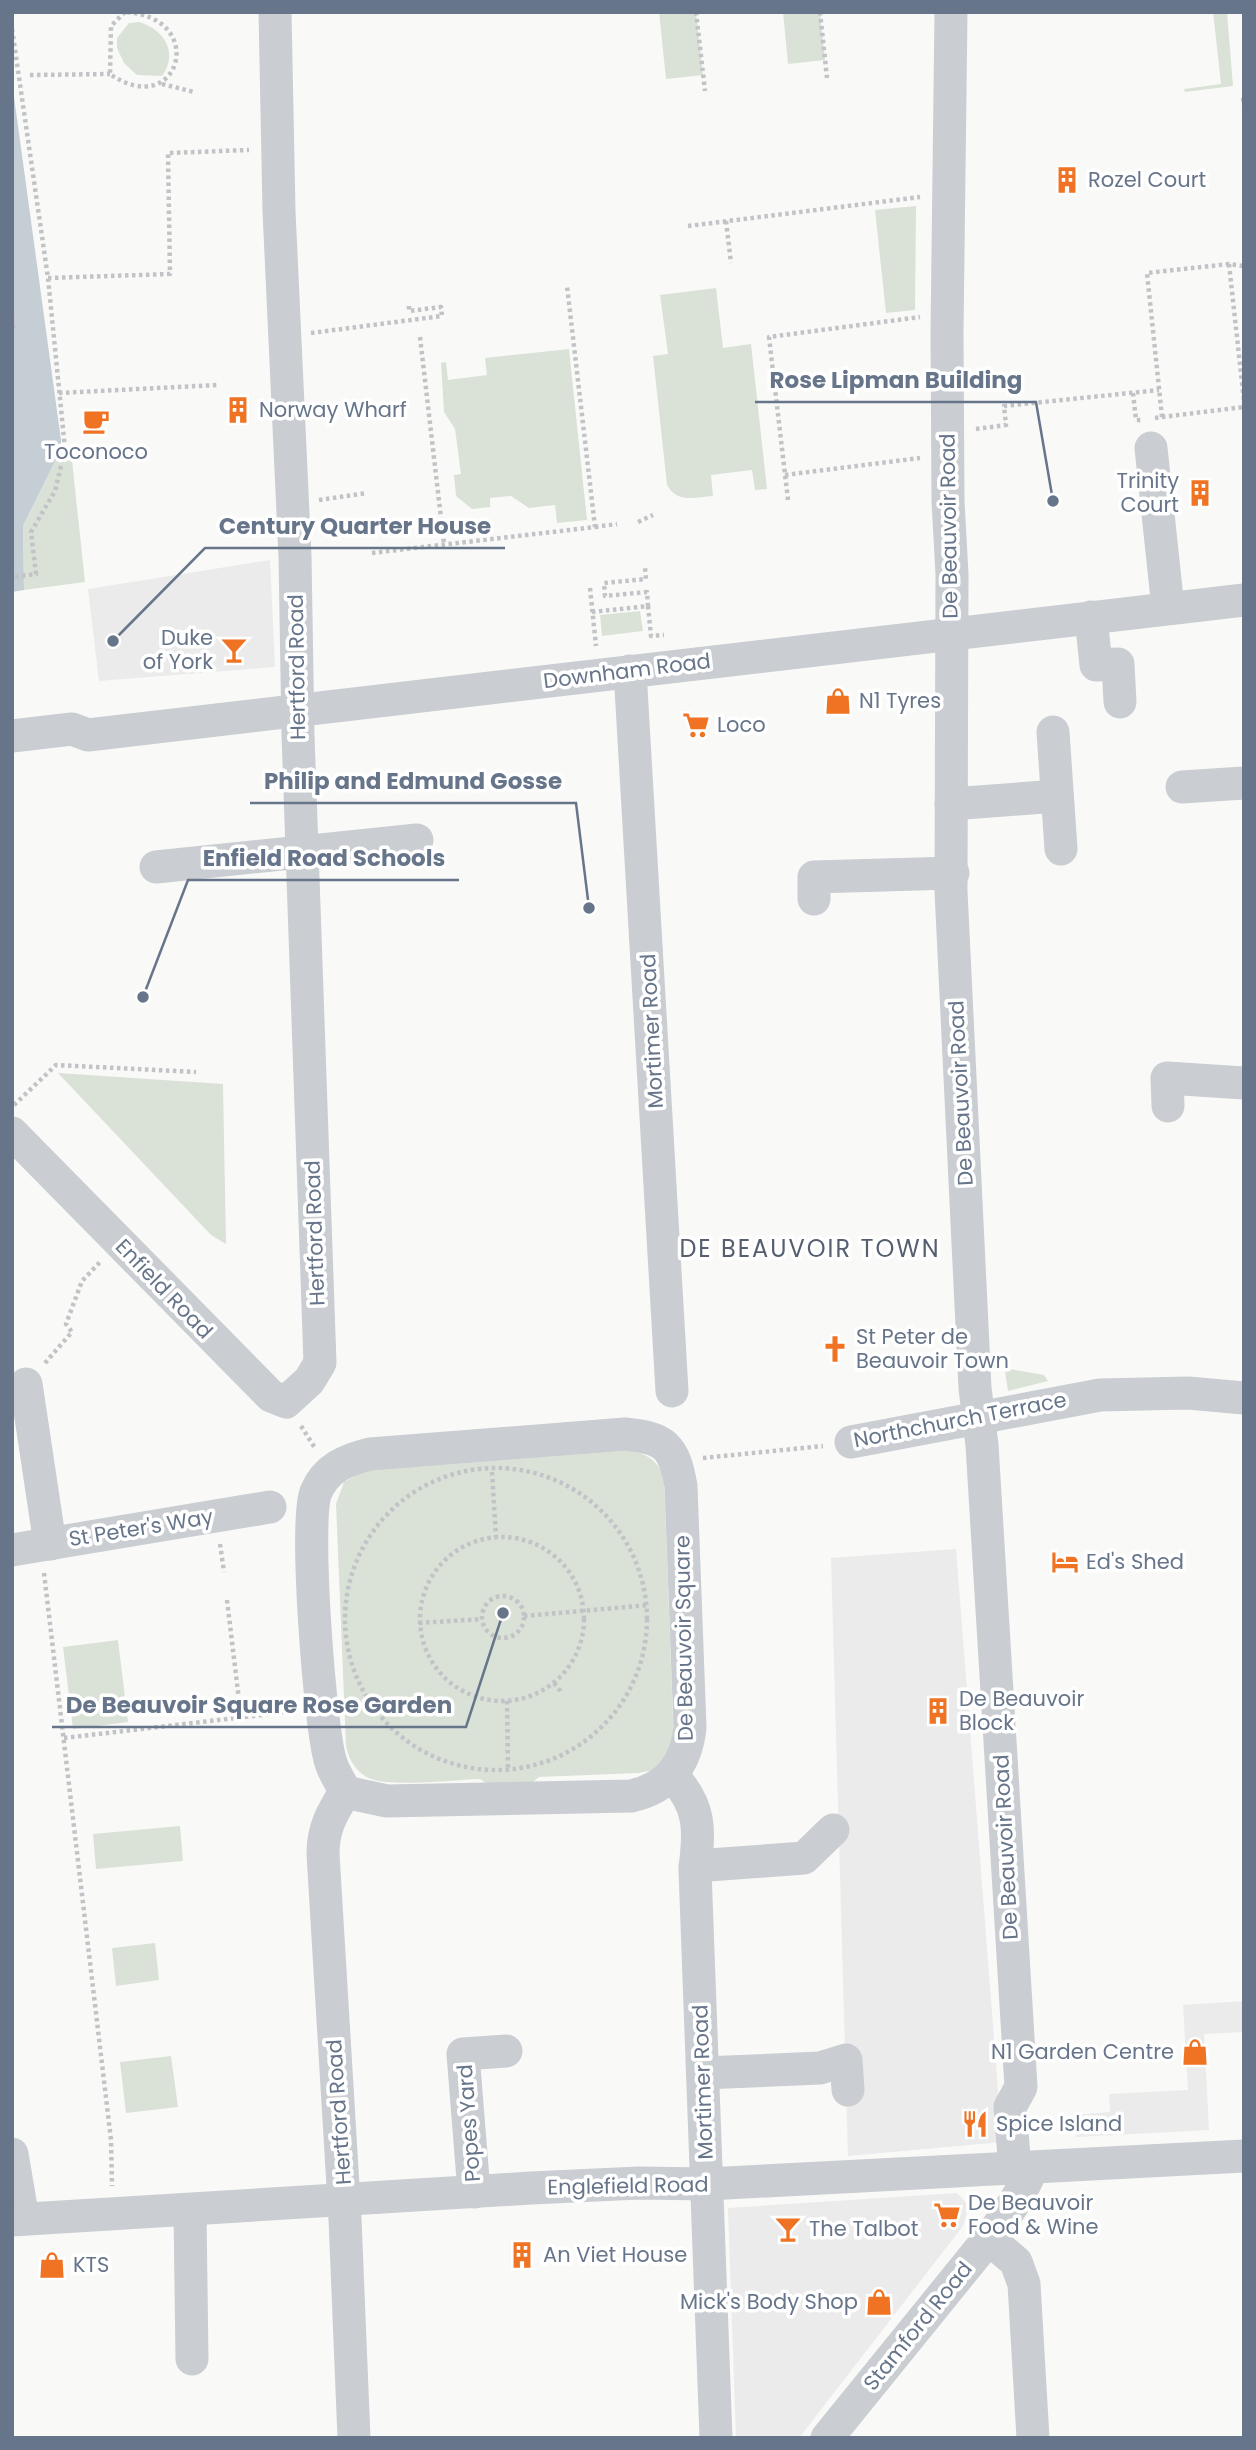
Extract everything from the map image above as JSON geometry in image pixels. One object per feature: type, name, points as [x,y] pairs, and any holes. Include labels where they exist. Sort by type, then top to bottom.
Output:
[{"type":"street","name":"Hertford Road","points":[[275,12],[278,148],[294,504],[297,710],[320,1363],[309,1381],[286,1402]]},
{"type":"street","name":"De Beauvoir Road","points":[[951,12],[948,190],[951,891],[979,1418],[1021,2087],[1010,2107],[1013,2169]]},
{"type":"street","points":[[1154,428],[1168,608]]},
{"type":"street","name":"Downham Road","points":[[12,736],[72,729],[88,735],[1244,600]]},
{"type":"street","points":[[1091,617],[1096,665],[1118,664],[1121,702]]},
{"type":"street","name":"Mortimer Road","points":[[630,671],[672,1391]]},
{"type":"street","points":[[1054,732],[1061,849]]},
{"type":"street","points":[[1182,787],[1244,783]]},
{"type":"street","points":[[951,804],[1057,796]]},
{"type":"street","points":[[156,867],[417,840]]},
{"type":"street","points":[[814,899],[814,877],[953,873]]},
{"type":"street","points":[[1168,1106],[1167,1078],[1244,1083]]},
{"type":"street","name":"Enfield Road","points":[[12,1133],[247,1374],[271,1396],[286,1402]]},
{"type":"street","points":[[26,1384],[35,1546]]},
{"type":"street","name":"Northchurch Terrace","points":[[851,1442],[1068,1398],[1112,1394],[1188,1393],[1244,1398]]},
{"type":"street","points":[[672,1775],[656,1789],[631,1796],[387,1801],[345,1792],[331,1763],[323,1708],[311,1528],[315,1494],[327,1472],[347,1460],[370,1454],[625,1434],[659,1441],[670,1448],[677,1461]]},
{"type":"street","name":"De Beauvoir Square","points":[[672,1775],[683,1759],[690,1728],[681,1486],[677,1461]]},
{"type":"street","name":"St Peter's Way","points":[[35,1546],[270,1507]]},
{"type":"street","name":"Mortimer Road","points":[[672,1775],[695,1806],[698,1823],[695,1866],[716,2438]]},
{"type":"street","name":"Hertford Road","points":[[345,1792],[330,1816],[323,1836],[323,1854],[344,2201],[354,2438]]},
{"type":"street","points":[[695,1866],[804,1858],[833,1829]]},
{"type":"street","name":"Popes Yard","points":[[474,2192],[463,2054],[506,2051]]},
{"type":"street","points":[[703,2073],[820,2068],[846,2060],[848,2090]]},
{"type":"street","points":[[12,2154],[18,2220]]},
{"type":"street","name":"Englefield Road","points":[[18,2220],[639,2183],[707,2184],[1244,2156]]},
{"type":"street","name":"Stamford Road","points":[[827,2438],[1016,2204],[1013,2169]]},
{"type":"street","points":[[190,2211],[192,2359]]},
{"type":"street","points":[[997,2226],[1024,2284],[1033,2438]]},
{"type":"path","points":[[30,75],[110,74],[119,80],[150,87],[161,84],[172,74],[177,55],[176,43],[163,25],[136,13],[125,12],[111,26],[110,74]]},
{"type":"path","points":[[696,12],[705,91]]},
{"type":"path","points":[[820,12],[827,78]]},
{"type":"path","points":[[12,29],[48,278],[65,449],[55,491],[31,532],[36,574],[12,577]]},
{"type":"path","points":[[161,84],[194,92]]},
{"type":"path","points":[[1243,98],[1244,106]]},
{"type":"path","points":[[48,278],[170,274],[168,153],[278,148]]},
{"type":"path","points":[[688,226],[915,199],[948,190]]},
{"type":"path","points":[[726,221],[731,262]]},
{"type":"path","points":[[1229,264],[1244,401]]},
{"type":"path","points":[[1244,266],[1229,264],[1147,273],[1159,390],[1154,428],[1244,407]]},
{"type":"path","points":[[567,286],[595,527]]},
{"type":"path","points":[[287,336],[442,316],[441,307],[409,311],[409,303]]},
{"type":"path","points":[[788,500],[769,337],[948,314]]},
{"type":"path","points":[[12,318],[14,330]]},
{"type":"path","points":[[421,337],[444,544]]},
{"type":"path","points":[[60,393],[217,385]]},
{"type":"path","points":[[785,475],[948,443],[1006,425],[1004,406],[1159,390]]},
{"type":"path","points":[[294,504],[367,493]]},
{"type":"path","points":[[638,522],[653,515]]},
{"type":"path","points":[[372,553],[617,524]]},
{"type":"path","points":[[645,568],[646,579],[604,583],[605,596],[647,592],[652,636],[668,635],[669,643]]},
{"type":"path","points":[[590,588],[595,642]]},
{"type":"path","points":[[592,612],[648,606]]},
{"type":"path","points":[[20,1098],[56,1065],[196,1072]]},
{"type":"path","points":[[26,1384],[72,1332],[66,1324],[82,1280],[119,1242]]},
{"type":"path","points":[[286,1402],[327,1472]]},
{"type":"path","name":"Northchurch Terrace","points":[[677,1461],[851,1442]]},
{"type":"path","points":[[474,1469],[514,1470],[563,1484],[586,1498],[607,1516],[626,1541],[639,1570],[647,1605],[647,1629],[643,1653],[632,1686],[600,1729],[577,1747],[539,1764],[509,1770],[471,1769],[423,1752],[401,1737],[374,1710],[354,1673],[348,1652],[344,1623],[347,1588],[367,1540],[401,1501],[436,1480],[474,1469]]},
{"type":"path","points":[[492,1477],[496,1537]]},
{"type":"path","points":[[219,1536],[224,1572]]},
{"type":"path","points":[[496,1537],[521,1539],[545,1549],[564,1566],[578,1587],[584,1612],[578,1651],[568,1668],[554,1683],[532,1696],[507,1701],[485,1700],[464,1693],[446,1681],[432,1664],[423,1644],[419,1623],[422,1598],[433,1574],[441,1565],[471,1543],[496,1537]]},
{"type":"path","points":[[35,1546],[64,1738],[111,2140],[112,2215]]},
{"type":"path","points":[[501,1597],[519,1604],[524,1616],[520,1629],[508,1637],[494,1636],[488,1632],[482,1619],[489,1601],[501,1597]]},
{"type":"path","points":[[227,1600],[241,1718]]},
{"type":"path","points":[[524,1616],[639,1606]]},
{"type":"path","points":[[419,1623],[482,1619]]},
{"type":"path","points":[[554,1683],[562,1693]]},
{"type":"path","points":[[507,1701],[508,1761]]},
{"type":"path","points":[[64,1738],[323,1708]]},
{"type":"shaded area","points":[[659,12],[696,12],[703,75],[666,79]]},
{"type":"shaded area","points":[[783,12],[820,12],[825,60],[788,64]]},
{"type":"shaded area","points":[[1213,12],[1227,12],[1233,86],[1185,92],[1184,89],[1221,84]]},
{"type":"shaded area","points":[[139,22],[156,30],[166,43],[169,59],[162,76],[137,75],[124,63],[117,48],[117,38],[129,23]]},
{"type":"shaded area","points":[[12,82],[61,449],[23,526],[24,590],[12,592]]},
{"type":"shaded area","points":[[916,206],[915,310],[886,313],[875,210]]},
{"type":"shaded area","points":[[716,288],[723,348],[751,344],[767,489],[755,490],[752,470],[711,475],[713,496],[687,498],[676,495],[667,485],[653,356],[668,354],[660,295]]},
{"type":"shaded area","points":[[569,349],[587,520],[557,523],[555,505],[529,508],[511,496],[490,498],[490,507],[472,509],[456,496],[454,475],[461,474],[455,429],[444,412],[441,363],[446,362],[448,380],[487,375],[485,358]]},
{"type":"shaded area","points":[[61,449],[71,451],[85,582],[24,590],[23,526]]},
{"type":"shaded area","points":[[270,560],[275,667],[99,681],[88,589]]},
{"type":"shaded area","points":[[640,611],[643,631],[602,636],[600,615]]},
{"type":"shaded area","points":[[58,1073],[223,1084],[226,1244],[211,1235]]},
{"type":"shaded area","points":[[1009,1369],[1044,1375],[1048,1381],[1008,1391],[1005,1371]]},
{"type":"shaded area","points":[[615,1449],[644,1455],[655,1462],[664,1475],[674,1748],[653,1770],[639,1773],[539,1777],[533,1782],[487,1784],[480,1779],[394,1783],[371,1779],[357,1770],[346,1746],[336,1504],[344,1482],[366,1470]]},
{"type":"shaded area","points":[[956,1549],[1002,2142],[848,2156],[831,1558]]},
{"type":"shaded area","points":[[118,1640],[128,1722],[73,1729],[63,1647]]},
{"type":"shaded area","points":[[180,1826],[183,1861],[96,1869],[93,1834]]},
{"type":"shaded area","points":[[155,1943],[159,1980],[116,1986],[112,1948]]},
{"type":"shaded area","name":"N1 Garden Centre","points":[[1244,2001],[1244,2032],[1204,2034],[1209,2130],[1076,2137],[1074,2115],[1110,2112],[1109,2094],[1188,2090],[1183,2005]]},
{"type":"shaded area","points":[[171,2056],[178,2107],[126,2113],[120,2062]]},
{"type":"shaded area","points":[[957,2193],[969,2206],[963,2226],[799,2438],[736,2438],[728,2208]]},
{"type":"place","name":"Rozel Court","points":[[1067,180]]},
{"type":"place","name":"Norway Wharf","points":[[238,410]]},
{"type":"place","name":"Toconoco","points":[[96,421]]},
{"type":"place","name":"Trinity Court","points":[[1200,493]]},
{"type":"place","name":"Rose Lipman Building","points":[[1053,501]]},
{"type":"place","name":"Century Quarter House","points":[[113,641]]},
{"type":"place","name":"Duke of York","points":[[234,650]]},
{"type":"place","name":"N1 Tyres","points":[[838,701]]},
{"type":"place","name":"Loco","points":[[696,725]]},
{"type":"place","name":"Philip and Edmund Gosse","points":[[589,908]]},
{"type":"place","name":"Enfield Road Schools","points":[[143,997]]},
{"type":"place","name":"St Peter de Beauvoir Town","points":[[835,1349]]},
{"type":"place","name":"Ed's Shed","points":[[1065,1562]]},
{"type":"place","name":"De Beauvoir Square Rose Garden","points":[[503,1613]]},
{"type":"place","name":"De Beauvoir Block","points":[[938,1711]]},
{"type":"place","name":"N1 Garden Centre","points":[[1195,2052]]},
{"type":"place","name":"Spice Island","points":[[975,2124]]},
{"type":"place","name":"De Beauvoir Food & Wine","points":[[947,2215]]},
{"type":"place","name":"The Talbot","points":[[788,2229]]},
{"type":"place","name":"An Viet House","points":[[522,2255]]},
{"type":"place","name":"KTS","points":[[52,2265]]},
{"type":"place","name":"Mick's Body Shop","points":[[879,2302]]},
{"type":"district","name":"DE BEAUVOIR TOWN","points":[[810,1249]]}]
